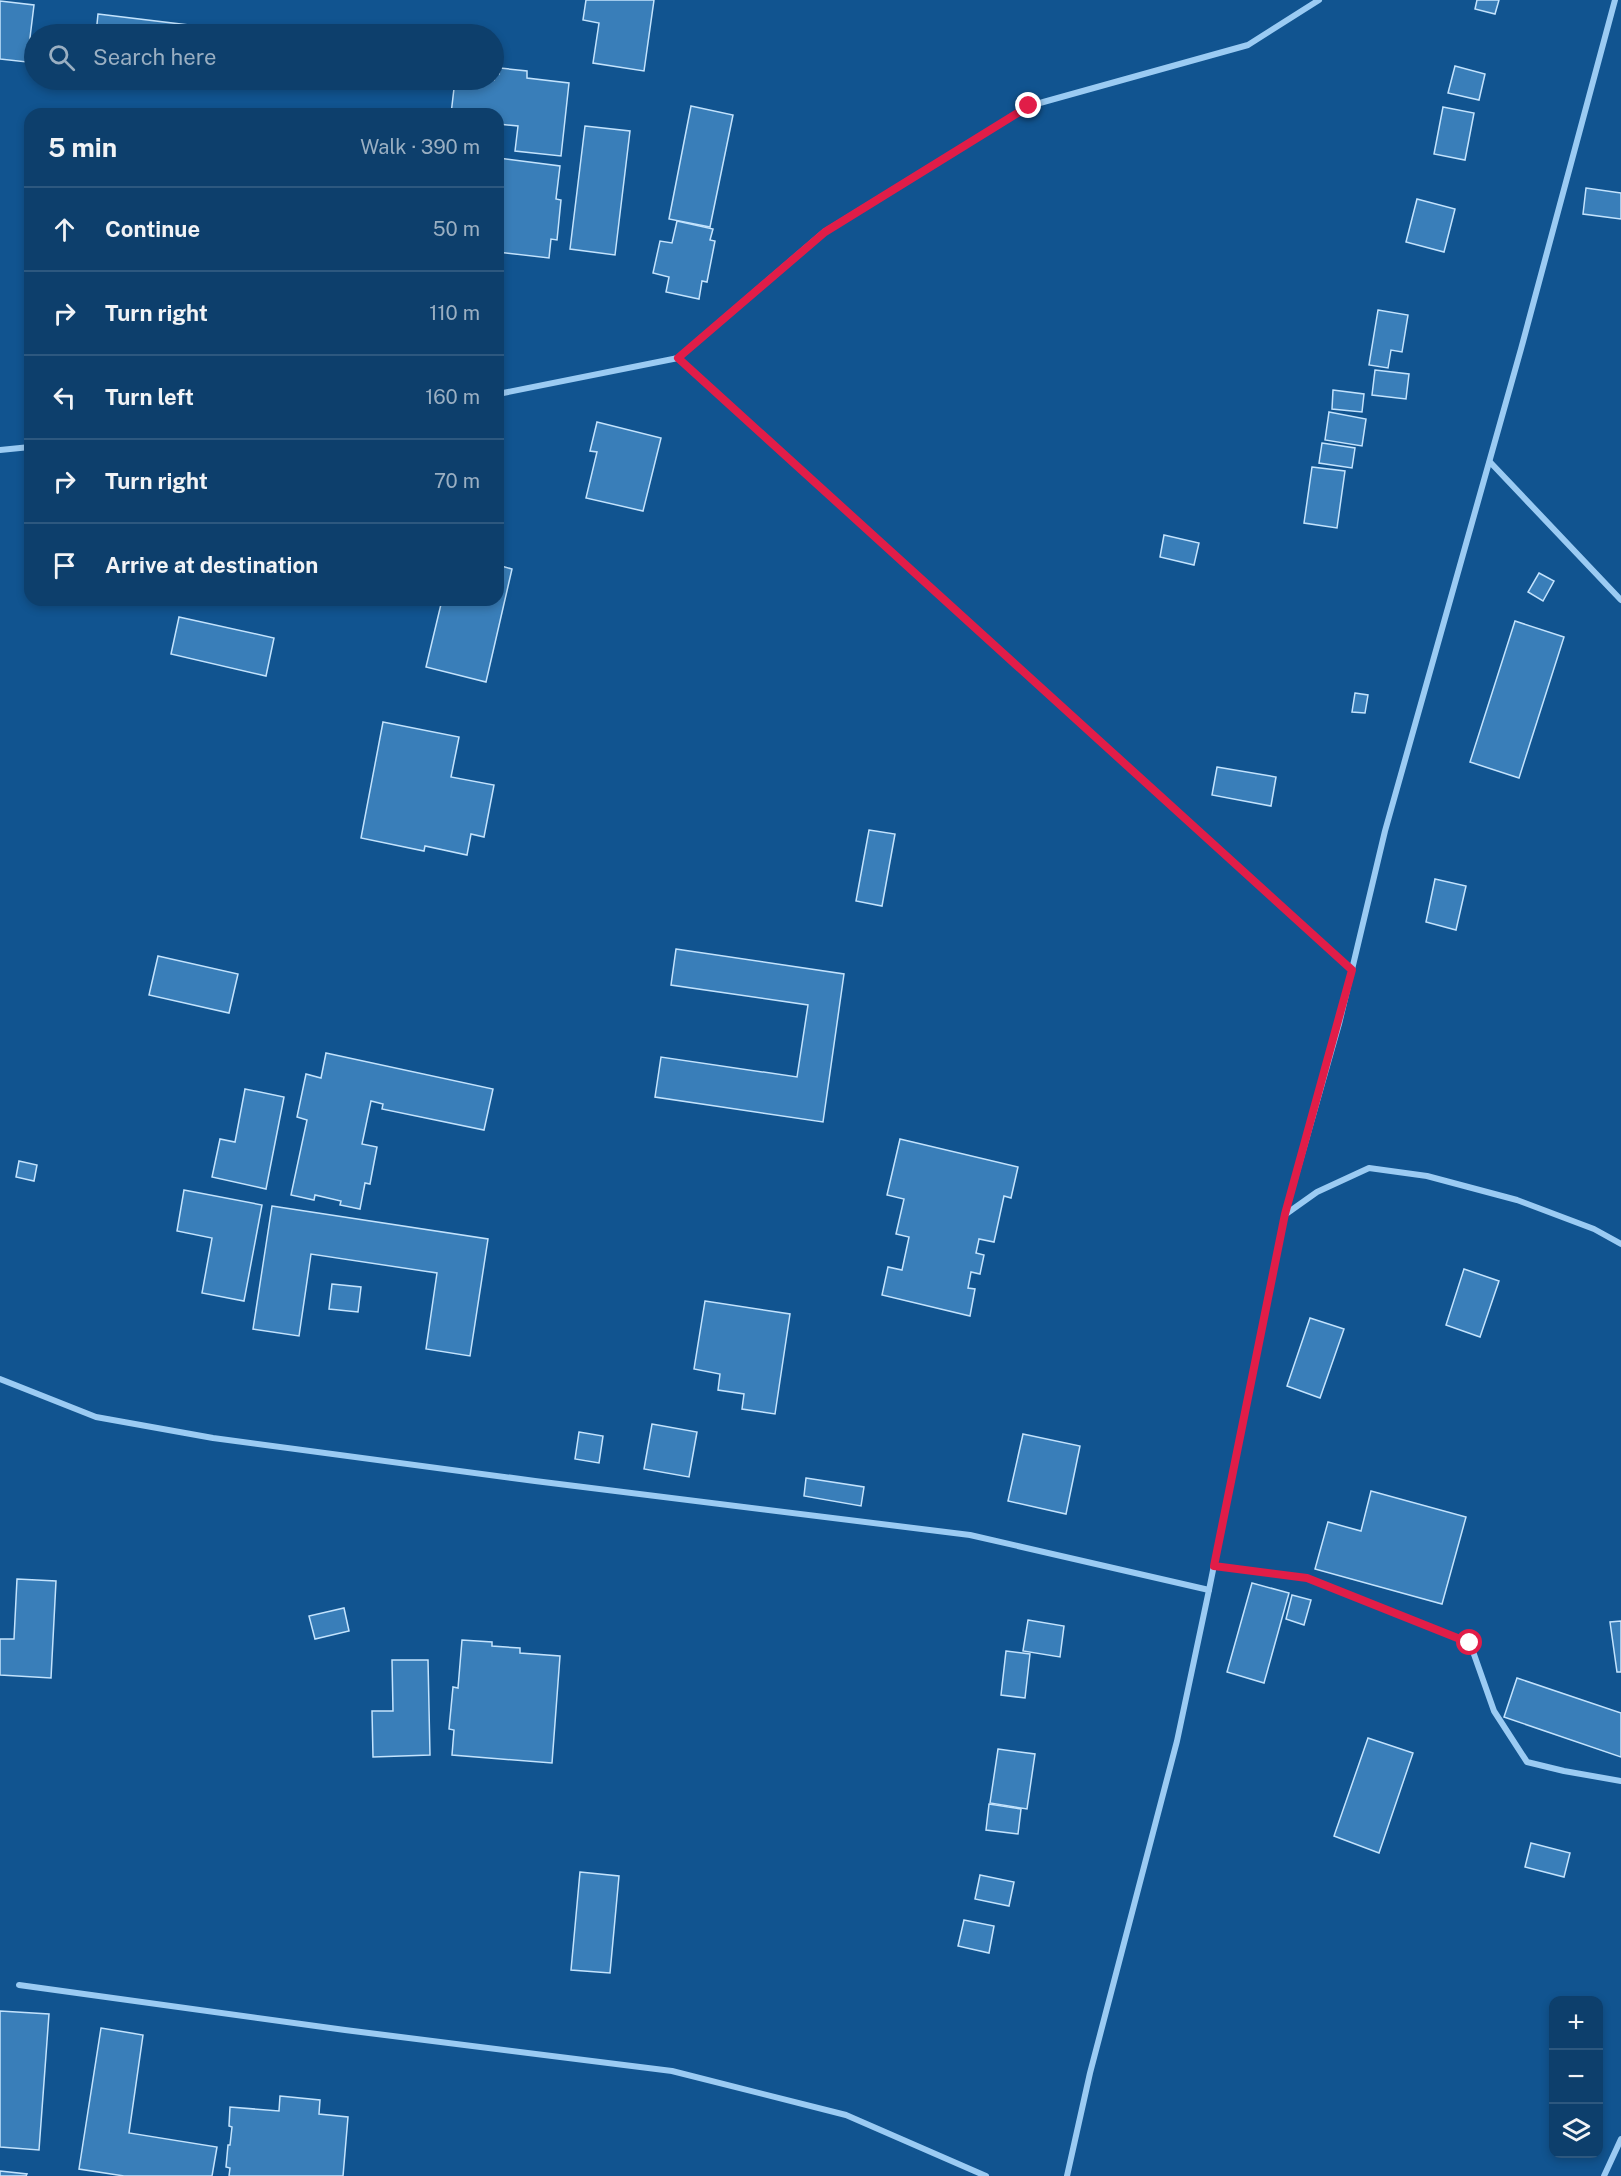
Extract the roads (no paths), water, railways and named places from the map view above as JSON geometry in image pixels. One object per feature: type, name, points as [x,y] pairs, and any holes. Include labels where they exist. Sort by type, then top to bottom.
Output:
[{"type":"street","points":[[504,393],[678,358],[825,232],[1029,106],[1248,45],[1320,0]]},
{"type":"street","points":[[1067,2176],[1090,2073],[1176,1741],[1285,1214],[1352,970],[1385,831],[1490,462],[1615,0]]},
{"type":"street","points":[[678,358],[1352,970]]},
{"type":"street","points":[[0,450],[24,448]]},
{"type":"street","points":[[1490,462],[1621,600]]},
{"type":"street","points":[[1285,1214],[1317,1192],[1369,1168],[1427,1176],[1517,1200],[1594,1229],[1621,1244]]},
{"type":"street","points":[[0,1379],[96,1417],[512,1478],[970,1535],[1209,1590]]},
{"type":"street","points":[[1214,1566],[1307,1578],[1470,1643],[1494,1711],[1527,1762],[1621,1781]]},
{"type":"street","points":[[19,1984],[334,2028],[672,2071],[846,2115],[986,2176]]},
{"type":"street","points":[[1604,2176],[1621,2139]]}]
